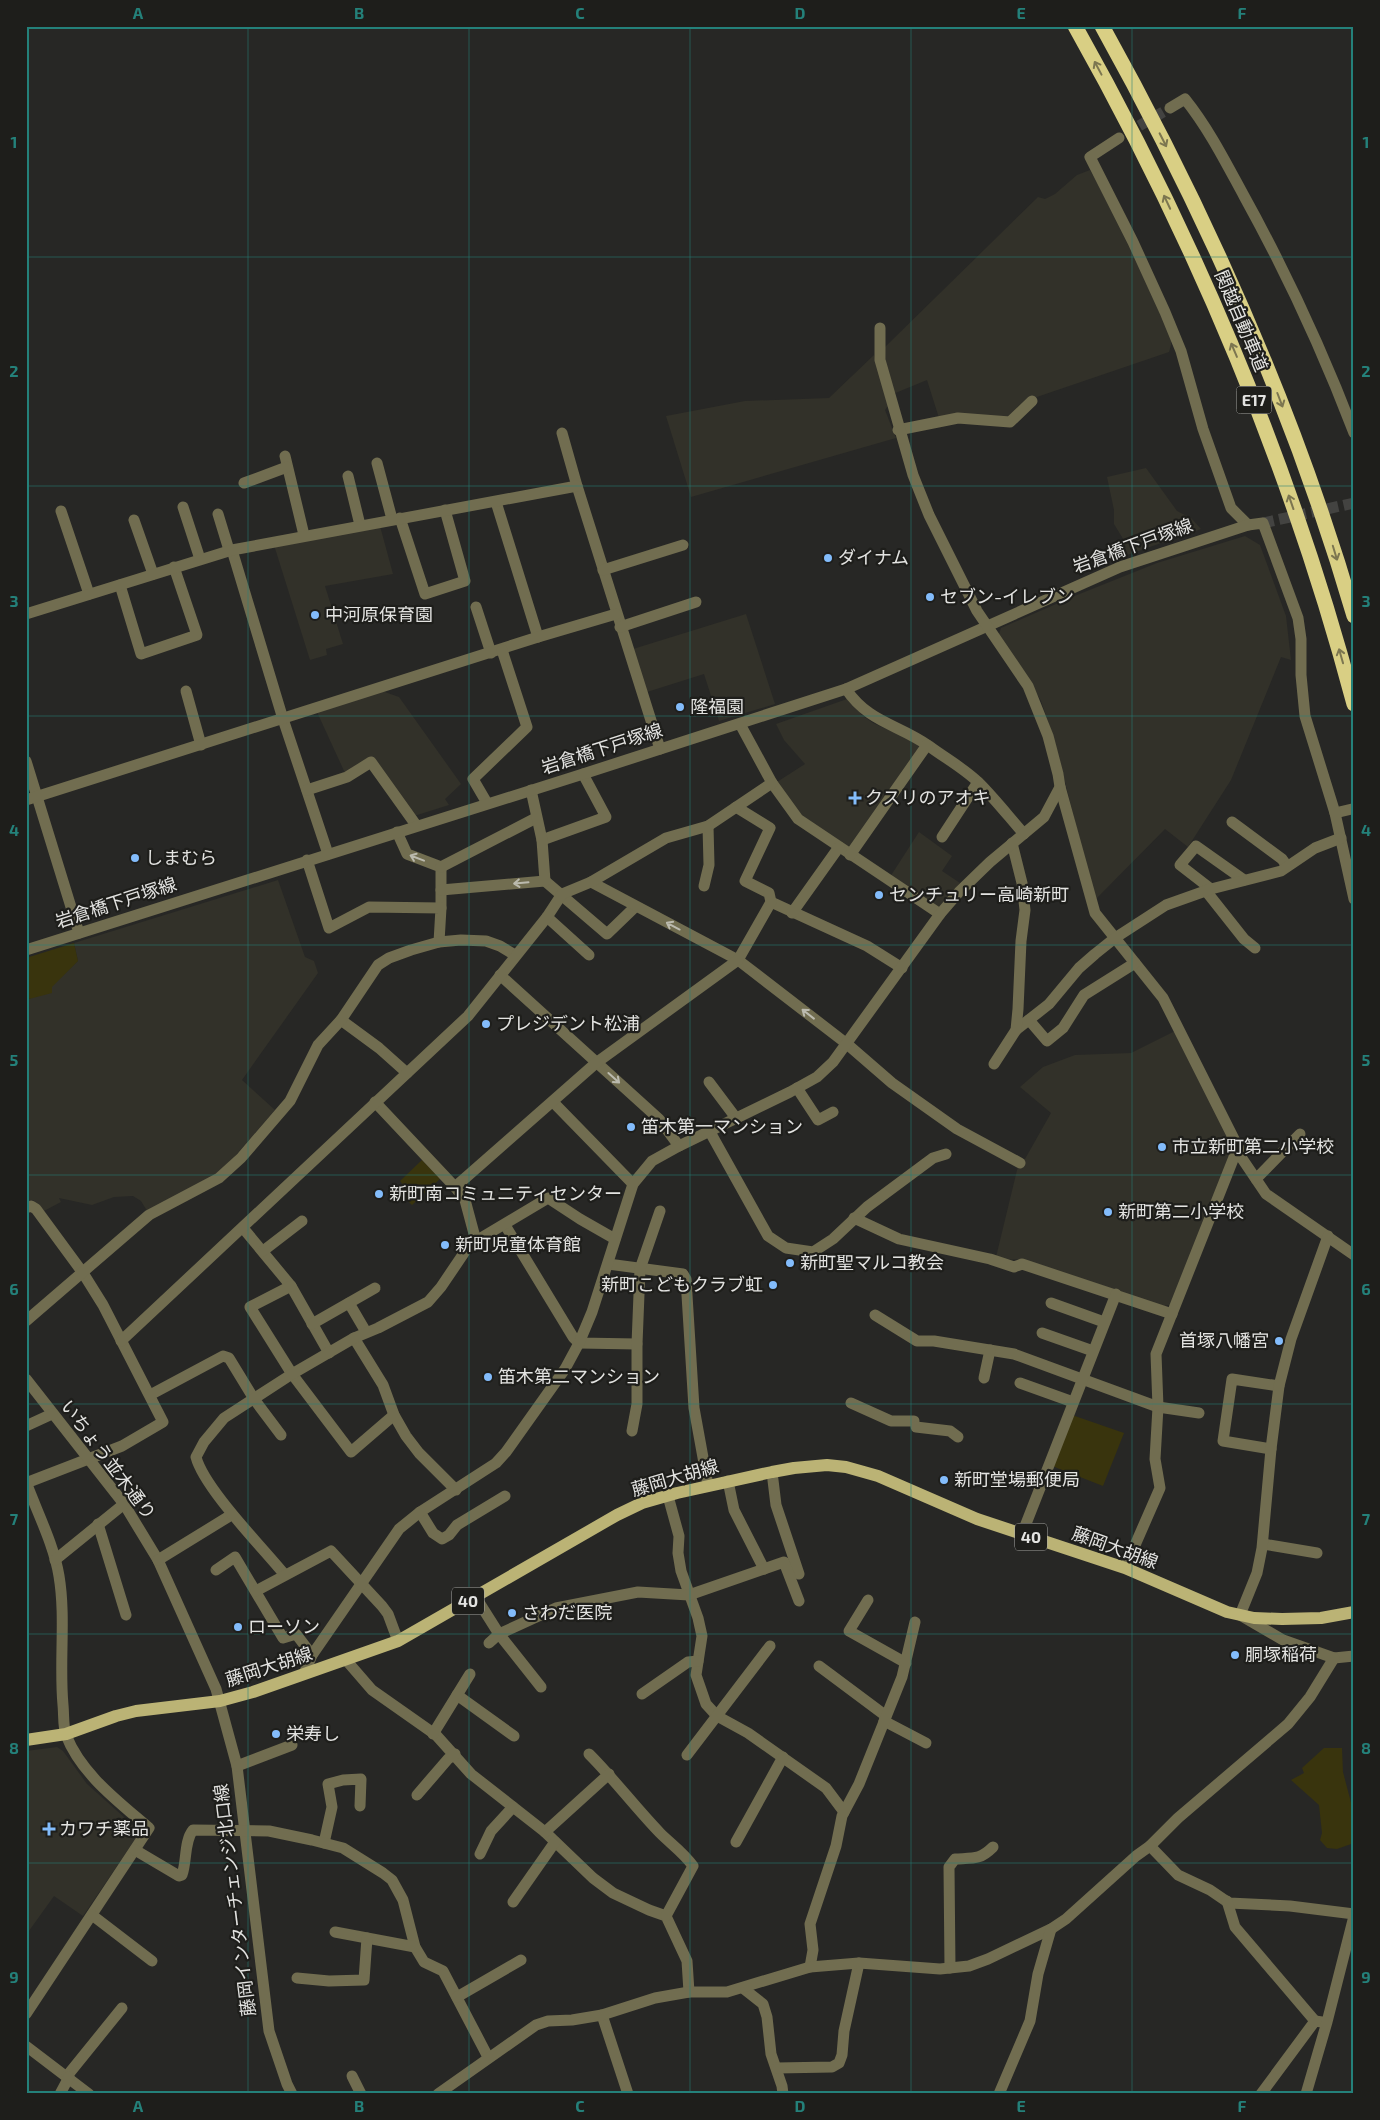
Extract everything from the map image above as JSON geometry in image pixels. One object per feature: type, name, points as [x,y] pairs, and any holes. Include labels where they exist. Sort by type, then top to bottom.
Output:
[{"type":"highway","name":"関越自動車道","points":[[1075,26],[1153,172],[1206,286],[1259,413],[1327,608],[1354,704]]},
{"type":"highway","name":"関越自動車道","points":[[1102,26],[1141,97],[1200,216],[1259,349],[1303,462],[1354,616]]},
{"type":"main road","name":"藤岡大胡線","points":[[26,1740],[66,1734],[136,1711],[220,1700],[253,1692],[346,1660],[398,1641],[616,1515],[642,1503],[708,1485],[794,1468],[846,1467],[878,1476],[977,1519],[1125,1568],[1214,1607],[1240,1615],[1261,1618],[1310,1619],[1354,1612]]},
{"type":"street","points":[[1170,108],[1186,99],[1204,122],[1272,246],[1354,433]]},
{"type":"street","points":[[1119,138],[1090,157],[1133,242],[1165,312],[1180,351],[1203,429],[1231,508],[1248,525]]},
{"type":"street","points":[[880,328],[880,360],[898,430],[913,476],[929,515],[977,611],[1028,686],[1048,736],[1060,787],[1096,914],[1163,998],[1238,1147],[1240,1157],[1266,1194],[1354,1255]]},
{"type":"street","points":[[898,430],[958,418],[1010,422],[1032,401]]},
{"type":"street","points":[[562,433],[576,486],[660,749]]},
{"type":"street","points":[[244,483],[286,462],[304,535]]},
{"type":"street","points":[[377,463],[425,594],[464,580],[445,510]]},
{"type":"street","points":[[348,476],[360,525]]},
{"type":"street","points":[[26,614],[231,550],[576,486]]},
{"type":"street","points":[[496,502],[538,637]]},
{"type":"street","points":[[183,508],[200,559]]},
{"type":"street","points":[[61,511],[89,594]]},
{"type":"street","points":[[218,514],[328,854]]},
{"type":"street","points":[[134,520],[153,574]]},
{"type":"street","name":"岩倉橋下戸塚線","points":[[26,950],[846,689],[986,625],[1120,567],[1248,525],[1263,523],[1298,618],[1305,716],[1335,813]]},
{"type":"street","points":[[603,570],[682,545]]},
{"type":"street","points":[[120,585],[141,654],[197,635],[174,567]]},
{"type":"street","points":[[620,627],[696,602]]},
{"type":"street","points":[[476,607],[491,653]]},
{"type":"street","points":[[32,799],[538,637],[616,614]]},
{"type":"street","points":[[487,803],[473,779],[527,726],[502,650]]},
{"type":"street","points":[[846,689],[855,702],[870,716],[906,732],[928,745],[978,782],[1024,834]]},
{"type":"street","points":[[186,691],[201,745]]},
{"type":"street","points":[[740,724],[772,783],[798,819],[940,914]]},
{"type":"street","points":[[850,855],[928,745]]},
{"type":"street","points":[[26,761],[32,799],[79,933]]},
{"type":"street","points":[[307,790],[347,777],[371,762],[416,825]]},
{"type":"street","points":[[542,840],[606,817],[583,774]]},
{"type":"street","points":[[942,836],[978,782]]},
{"type":"street","points":[[121,1341],[468,1016],[547,917],[562,894],[591,882],[666,838],[708,826],[772,783]]},
{"type":"street","points":[[304,1674],[312,1656],[399,1530],[420,1512],[496,1463],[506,1452],[565,1369],[579,1343],[592,1312],[633,1184],[652,1161],[817,1077],[833,1062],[847,1044],[940,914],[959,892],[1012,843],[1044,817],[1060,787]]},
{"type":"street","points":[[531,790],[542,840],[545,881]]},
{"type":"street","points":[[455,1186],[596,1063],[738,960],[771,902],[769,893],[745,881],[770,828],[736,807]]},
{"type":"street","points":[[1352,808],[1335,813],[1354,899]]},
{"type":"street","points":[[398,832],[407,854],[441,867],[536,818]]},
{"type":"street","points":[[1232,822],[1282,859],[1287,866]]},
{"type":"street","points":[[704,886],[709,865],[708,826]]},
{"type":"street","points":[[994,1064],[1016,1030],[1050,1004],[1079,968],[1115,938],[1166,905],[1208,890],[1281,871],[1315,848],[1341,838]]},
{"type":"street","points":[[1012,843],[1022,883],[1025,910],[1021,941],[1016,1030]]},
{"type":"street","points":[[1244,880],[1196,846],[1180,865],[1208,890],[1244,939],[1255,948]]},
{"type":"street","points":[[792,913],[839,847]]},
{"type":"street","points":[[306,860],[330,928],[368,907],[441,908]]},
{"type":"street","points":[[440,942],[441,867]]},
{"type":"street","points":[[441,890],[545,881],[607,934],[635,907]]},
{"type":"street","points":[[591,882],[738,960],[847,1044],[892,1083],[957,1129],[1020,1163]]},
{"type":"street","points":[[771,902],[867,946],[902,968]]},
{"type":"street","points":[[547,917],[590,955]]},
{"type":"street","points":[[26,1321],[150,1215],[220,1178],[241,1158],[290,1101],[318,1045],[341,1020],[378,965],[389,958],[440,942],[461,940],[486,942],[500,946],[515,955]]},
{"type":"street","points":[[1029,1020],[1047,1041],[1063,1028],[1084,995],[1135,963]]},
{"type":"street","points":[[500,975],[658,1119],[679,1146]]},
{"type":"street","points":[[341,1020],[379,1048],[407,1073]]},
{"type":"street","points":[[709,1082],[736,1118]]},
{"type":"street","points":[[797,1088],[818,1120],[833,1112]]},
{"type":"street","points":[[375,1102],[455,1186],[465,1200],[476,1241]]},
{"type":"street","points":[[553,1102],[633,1184]]},
{"type":"street","points":[[710,1132],[768,1236],[786,1248],[813,1252],[833,1239],[854,1218],[933,1158],[946,1154]]},
{"type":"street","points":[[1256,1179],[1300,1134]]},
{"type":"street","points":[[1125,1568],[1160,1488],[1155,1459],[1158,1407],[1156,1354],[1238,1147]]},
{"type":"street","points":[[284,1574],[219,1497],[198,1464],[196,1457],[204,1442],[224,1418],[292,1374],[354,1338],[378,1328],[428,1302],[441,1287],[466,1250],[476,1241],[548,1198],[616,1239]]},
{"type":"street","points":[[26,1208],[31,1206],[36,1210],[103,1305],[163,1422],[122,1446],[26,1483],[55,1560],[59,1576],[62,1612],[61,1680],[66,1734],[80,1761],[105,1789],[150,1828],[26,2014]]},
{"type":"street","points":[[632,1431],[637,1404],[640,1269],[660,1210]]},
{"type":"street","points":[[854,1218],[899,1239],[990,1259],[1014,1267],[1022,1264],[1172,1314]]},
{"type":"street","points":[[263,1251],[302,1221]]},
{"type":"street","points":[[505,1225],[573,1337],[579,1343],[637,1344]]},
{"type":"street","points":[[243,1228],[291,1286],[329,1353]]},
{"type":"street","points":[[1328,1236],[1291,1339],[1279,1386],[1271,1449],[1263,1544],[1258,1573],[1240,1615],[1283,1640],[1334,1658],[1354,1656]]},
{"type":"street","points":[[608,1264],[683,1274],[686,1279],[694,1408],[708,1485]]},
{"type":"street","points":[[291,1286],[250,1306],[292,1374],[350,1452],[394,1415]]},
{"type":"street","points":[[312,1324],[375,1288]]},
{"type":"street","points":[[1022,1534],[1116,1294]]},
{"type":"street","points":[[349,1303],[366,1332]]},
{"type":"street","points":[[1051,1303],[1104,1322]]},
{"type":"street","points":[[875,1316],[917,1341],[934,1341],[1014,1354],[1158,1407],[1199,1413]]},
{"type":"street","points":[[1042,1333],[1093,1351]]},
{"type":"street","points":[[354,1338],[383,1384],[394,1415],[419,1453],[456,1490]]},
{"type":"street","points":[[984,1378],[990,1350]]},
{"type":"street","points":[[150,1395],[223,1356],[229,1358],[254,1398],[281,1434]]},
{"type":"street","name":"いちょう並木通り","points":[[26,1379],[124,1504],[158,1560],[220,1700]]},
{"type":"street","points":[[1271,1449],[1223,1441],[1232,1379],[1279,1386]]},
{"type":"street","points":[[1020,1383],[1073,1402]]},
{"type":"street","points":[[851,1403],[891,1421],[950,1431],[958,1437]]},
{"type":"street","points":[[26,1426],[52,1414]]},
{"type":"street","points":[[772,1472],[776,1505],[799,1574]]},
{"type":"street","points":[[728,1481],[734,1510],[764,1569]]},
{"type":"street","points":[[420,1512],[433,1533],[442,1539],[449,1535],[458,1525],[505,1496]]},
{"type":"street","points":[[668,1496],[679,1536],[678,1552],[681,1570],[698,1618],[702,1636],[696,1675],[706,1704],[717,1716],[748,1733],[826,1788],[844,1812]]},
{"type":"street","points":[[55,1560],[124,1504]]},
{"type":"street","points":[[158,1560],[228,1517]]},
{"type":"street","points":[[98,1524],[126,1614]]},
{"type":"street","points":[[1263,1544],[1317,1553]]},
{"type":"street","points":[[256,1591],[284,1574],[331,1551],[388,1614],[398,1641]]},
{"type":"street","points":[[216,1570],[235,1557],[283,1638],[296,1634],[312,1656]]},
{"type":"street","points":[[489,1643],[499,1634],[556,1608],[638,1592],[689,1595],[784,1562],[799,1601]]},
{"type":"street","points":[[476,1596],[499,1634],[541,1688]]},
{"type":"street","points":[[868,1600],[849,1631],[906,1662]]},
{"type":"street","points":[[810,1966],[813,1950],[810,1924],[836,1846],[844,1812],[858,1784],[885,1719],[906,1662],[915,1622]]},
{"type":"street","points":[[687,1755],[770,1646]]},
{"type":"street","points":[[438,2094],[536,2024],[602,2015],[655,1998],[688,1992],[727,1992],[810,1966],[859,1963],[940,1969],[969,1966],[988,1959],[1050,1929],[1066,1918],[1136,1856],[1150,1846],[1178,1818],[1288,1724],[1310,1697],[1334,1658]]},
{"type":"street","points":[[346,1660],[372,1690],[434,1734],[471,1774],[545,1832],[593,1878],[613,1894],[666,1916],[687,1961],[688,1992]]},
{"type":"street","points":[[642,1694],[688,1662],[698,1661]]},
{"type":"street","points":[[819,1666],[885,1719],[926,1743]]},
{"type":"street","points":[[434,1734],[470,1674]]},
{"type":"street","points":[[457,1695],[514,1736]]},
{"type":"street","name":"藤岡インターチェンジ北口線","points":[[220,1700],[237,1766],[269,2031],[292,2094]]},
{"type":"street","points":[[237,1766],[292,1745]]},
{"type":"street","points":[[417,1795],[454,1754]]},
{"type":"street","points":[[589,1754],[661,1834],[685,1855],[693,1866],[666,1916]]},
{"type":"street","points":[[736,1842],[782,1757]]},
{"type":"street","points":[[545,1832],[609,1774]]},
{"type":"street","points":[[324,1843],[332,1807],[328,1784],[343,1780],[361,1779],[360,1806]]},
{"type":"street","points":[[480,1854],[491,1831],[513,1807]]},
{"type":"street","points":[[136,1850],[179,1876],[182,1875],[186,1865],[189,1834],[193,1830],[269,1830],[343,1848],[355,1854],[392,1880],[403,1900],[415,1947],[424,1962],[443,1971],[488,2057]]},
{"type":"street","points":[[513,1902],[555,1842]]},
{"type":"street","points":[[1150,1846],[1178,1875],[1210,1890],[1227,1901],[1354,1915],[1321,2022],[1306,2094]]},
{"type":"street","points":[[950,1968],[949,1867],[955,1859],[977,1858],[985,1855],[994,1847]]},
{"type":"street","points":[[1227,1901],[1235,1927],[1321,2022]]},
{"type":"street","points":[[92,1915],[152,1961]]},
{"type":"street","points":[[999,2094],[1030,2021],[1038,1974],[1050,1929]]},
{"type":"street","points":[[334,1932],[415,1947]]},
{"type":"street","points":[[297,1978],[329,1981],[364,1980],[367,1938]]},
{"type":"street","points":[[457,1997],[521,1960]]},
{"type":"street","points":[[776,2068],[832,2067],[839,2063],[842,2055],[844,2030],[859,1963]]},
{"type":"street","points":[[744,1988],[762,2004],[767,2017],[771,2054],[783,2094]]},
{"type":"street","points":[[60,2094],[68,2077],[122,2008]]},
{"type":"street","points":[[602,2015],[628,2094]]},
{"type":"street","points":[[1261,2094],[1321,2022]]},
{"type":"street","points":[[27,2049],[89,2094]]},
{"type":"street","points":[[352,2076],[361,2094]]},
{"type":"shaded area","points":[[1090,170],[1117,218],[1171,337],[1169,352],[1031,399],[1009,419],[939,418],[927,380],[893,394],[886,372],[885,347],[1038,197],[1045,199],[1055,194],[1077,175]]},
{"type":"shaded area","points":[[874,355],[888,406],[885,410],[896,438],[691,497],[666,416],[745,401],[829,398]]},
{"type":"shaded area","points":[[1146,468],[1177,511],[1191,518],[1201,529],[1113,560],[1112,553],[1125,542],[1114,524],[1114,510],[1107,477]]},
{"type":"shaded area","name":"中河原保育園","points":[[380,526],[393,574],[325,586],[343,644],[326,649],[327,655],[310,660],[274,545]]},
{"type":"shaded area","points":[[1245,536],[1260,545],[1286,616],[1291,660],[1281,657],[1231,780],[1188,847],[1165,829],[1095,900],[1054,739],[1041,701],[1024,671],[998,637],[1001,628],[1157,563]]},
{"type":"shaded area","points":[[746,614],[775,704],[719,721],[704,674],[647,692],[633,649]]},
{"type":"shaded area","points":[[382,691],[399,697],[461,784],[445,799],[449,805],[414,816],[373,760],[345,773],[317,712]]},
{"type":"shaded area","points":[[847,699],[862,715],[873,723],[918,743],[920,747],[850,850],[803,818],[777,782],[805,764],[784,740],[776,724]]},
{"type":"shaded area","points":[[919,832],[952,856],[942,871],[960,883],[939,908],[890,877]]},
{"type":"shaded area","points":[[278,880],[305,957],[314,961],[318,973],[242,1080],[275,1110],[216,1175],[149,1214],[141,1201],[133,1196],[114,1197],[92,1205],[59,1198],[61,1202],[42,1212],[33,1200],[26,1203],[26,984],[29,999],[51,987],[78,961],[74,943]]},
{"type":"shaded area","points":[[74,943],[78,961],[52,987],[52,993],[29,999],[26,984],[26,958]]},
{"type":"shaded area","name":"新町第二小学校","points":[[1177,1030],[1234,1149],[1170,1305],[1162,1306],[1021,1259],[1003,1260],[996,1257],[1018,1166],[1022,1159],[1025,1159],[1051,1113],[1020,1087],[1043,1067],[1075,1055],[1131,1053]]},
{"type":"shaded area","points":[[422,1160],[440,1179],[412,1205],[405,1198],[401,1201],[395,1195],[404,1186],[400,1181]]},
{"type":"shaded area","points":[[1072,1415],[1124,1433],[1103,1486],[1052,1466]]},
{"type":"shaded area","points":[[57,1747],[63,1751],[87,1784],[135,1827],[138,1835],[83,1916],[54,1896],[26,1935],[26,1751]]},
{"type":"shaded area","points":[[1324,1748],[1342,1748],[1343,1772],[1354,1814],[1354,1843],[1337,1849],[1327,1848],[1320,1840],[1322,1833],[1319,1805],[1291,1780],[1304,1773],[1302,1768]]},
{"type":"tunnel","points":[[1125,134],[1170,108]]},
{"type":"tunnel","points":[[1263,523],[1354,503]]},
{"type":"place","name":"ダイナム","points":[[828,558]]},
{"type":"place","name":"セブン-イレブン","points":[[930,597]]},
{"type":"place","name":"中河原保育園","points":[[315,615]]},
{"type":"place","name":"隆福園","points":[[680,707]]},
{"type":"place","name":"クスリのアオキ","points":[[855,798]]},
{"type":"place","name":"しまむら","points":[[135,858]]},
{"type":"place","name":"センチュリー高崎新町","points":[[879,895]]},
{"type":"place","name":"プレジデント松浦","points":[[486,1024]]},
{"type":"place","name":"笛木第一マンション","points":[[631,1127]]},
{"type":"place","name":"市立新町第二小学校","points":[[1162,1147]]},
{"type":"place","name":"新町南コミュニティセンター","points":[[379,1194]]},
{"type":"place","name":"新町第二小学校","points":[[1108,1212]]},
{"type":"place","name":"新町児童体育館","points":[[445,1245]]},
{"type":"place","name":"新町聖マルコ教会","points":[[790,1263]]},
{"type":"place","name":"新町こどもクラブ虹","points":[[773,1285]]},
{"type":"place","name":"首塚八幡宮","points":[[1279,1341]]},
{"type":"place","name":"笛木第二マンション","points":[[488,1377]]},
{"type":"place","name":"新町堂場郵便局","points":[[944,1480]]},
{"type":"place","name":"さわだ医院","points":[[512,1613]]},
{"type":"place","name":"ローソン","points":[[238,1627]]},
{"type":"place","name":"胴塚稲荷","points":[[1235,1655]]},
{"type":"place","name":"栄寿し","points":[[276,1734]]},
{"type":"place","name":"カワチ薬品","points":[[49,1829]]}]
